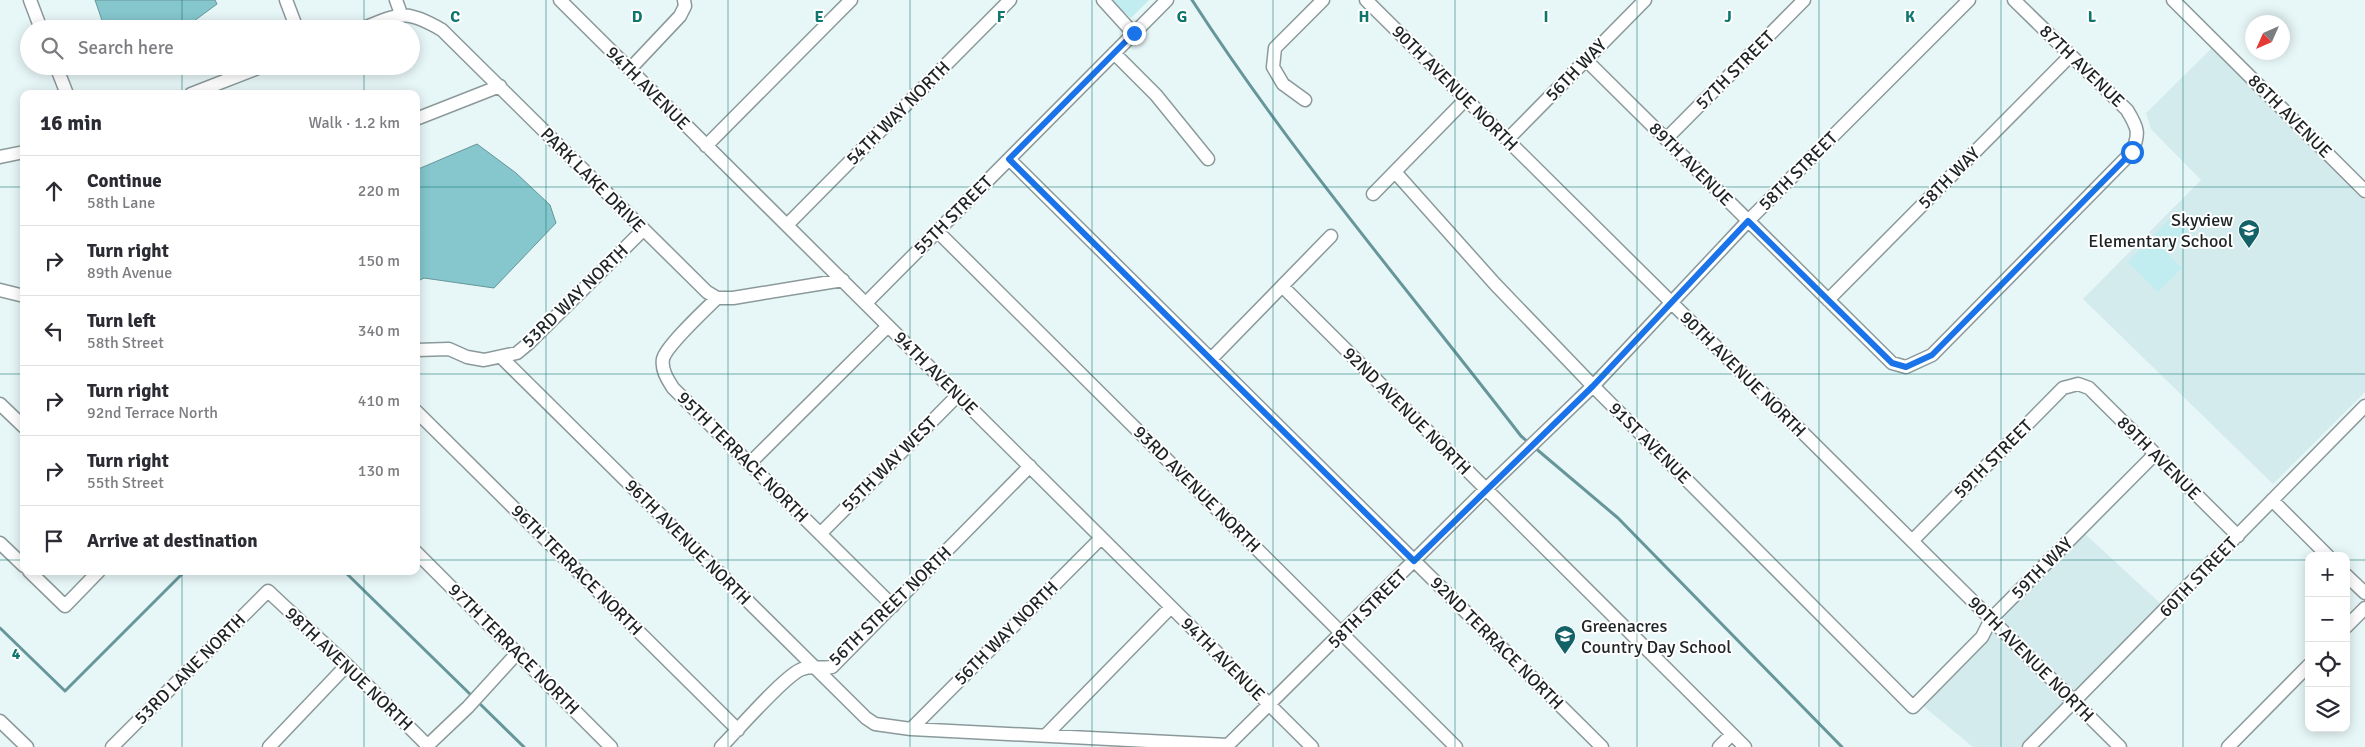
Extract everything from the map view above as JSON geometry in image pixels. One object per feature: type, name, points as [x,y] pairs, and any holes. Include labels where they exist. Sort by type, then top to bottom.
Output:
[{"type":"street","points":[[30,0],[38,20]]},
{"type":"street","points":[[286,0],[294,20]]},
{"type":"street","points":[[385,20],[401,14],[396,0]]},
{"type":"street","name":"94TH AVENUE","points":[[560,0],[1312,747]]},
{"type":"street","points":[[706,146],[851,0]]},
{"type":"street","name":"54TH WAY NORTH","points":[[787,225],[1010,0]]},
{"type":"street","points":[[1103,0],[1134,33]]},
{"type":"street","name":"55TH STREET","points":[[866,303],[1167,0]]},
{"type":"street","points":[[1305,100],[1283,84],[1273,67],[1275,48],[1323,0]]},
{"type":"street","name":"90TH AVENUE NORTH","points":[[1366,0],[2120,747]]},
{"type":"street","name":"56TH WAY","points":[[1507,140],[1645,0]]},
{"type":"street","name":"57TH STREET","points":[[1666,139],[1804,0]]},
{"type":"street","name":"58TH STREET","points":[[1227,746],[1486,489],[1593,386],[1748,221],[1969,0]]},
{"type":"street","name":"87TH AVENUE","points":[[1906,367],[1932,355],[2132,152],[2138,138],[2136,125],[2128,110],[2014,0]]},
{"type":"street","name":"86TH AVENUE","points":[[2173,0],[2365,191]]},
{"type":"street","points":[[630,69],[680,16],[684,3]]},
{"type":"street","name":"PARK LAKE DRIVE","points":[[401,14],[423,19],[442,30],[643,230],[707,292],[717,298]]},
{"type":"street","points":[[1114,53],[1156,95],[1208,158]]},
{"type":"street","name":"58TH WAY","points":[[1828,300],[2070,56]]},
{"type":"street","name":"89TH AVENUE","points":[[1586,60],[1892,363],[1906,367]]},
{"type":"street","points":[[60,75],[65,90]]},
{"type":"street","points":[[200,90],[240,75]]},
{"type":"street","points":[[420,117],[500,86]]},
{"type":"street","points":[[1373,194],[1466,99]]},
{"type":"street","points":[[0,158],[20,153]]},
{"type":"street","name":"92ND TERRACE NORTH","points":[[1009,159],[1602,747]]},
{"type":"street","name":"91ST AVENUE","points":[[1395,172],[1495,284],[1593,386],[1913,707]]},
{"type":"street","name":"53RD WAY NORTH","points":[[420,350],[449,349],[466,357],[484,360],[502,358],[517,353],[643,230]]},
{"type":"street","name":"93RD AVENUE NORTH","points":[[937,231],[1456,747]]},
{"type":"street","points":[[1211,359],[1331,236]]},
{"type":"street","points":[[717,298],[733,298],[843,280]]},
{"type":"street","name":"92ND AVENUE NORTH","points":[[1283,287],[1745,747]]},
{"type":"street","points":[[0,290],[20,295]]},
{"type":"street","name":"95TH TERRACE NORTH","points":[[717,298],[669,348],[663,359],[664,374],[673,388],[893,606]]},
{"type":"street","points":[[749,464],[888,326]]},
{"type":"street","name":"96TH AVENUE NORTH","points":[[502,358],[866,718],[875,724],[911,728]]},
{"type":"street","name":"89TH AVENUE","points":[[2078,384],[2089,388],[2238,536]]},
{"type":"street","name":"59TH STREET","points":[[1912,541],[2063,388],[2078,384]]},
{"type":"street","name":"55TH WAY WEST","points":[[820,534],[958,395]]},
{"type":"street","points":[[0,404],[20,423]]},
{"type":"street","name":"60TH STREET","points":[[2029,747],[2365,406]]},
{"type":"street","name":"96TH TERRACE NORTH","points":[[420,415],[738,730]]},
{"type":"street","name":"59TH WAY","points":[[1913,707],[1982,637],[1991,619],[2155,454]]},
{"type":"street","name":"56TH STREET NORTH","points":[[722,747],[787,679],[800,669],[814,666],[825,669],[832,667],[1030,466]]},
{"type":"street","points":[[2272,500],[2324,552]]},
{"type":"street","name":"56TH WAY NORTH","points":[[911,728],[1101,538]]},
{"type":"street","points":[[0,543],[20,562]]},
{"type":"street","name":"97TH TERRACE NORTH","points":[[420,556],[612,747]]},
{"type":"street","points":[[33,575],[65,606],[95,575]]},
{"type":"street","points":[[2350,578],[2365,593]]},
{"type":"street","name":"98TH AVENUE NORTH","points":[[268,592],[347,665],[428,747]]},
{"type":"street","name":"53RD LANE NORTH","points":[[112,747],[268,592]]},
{"type":"street","points":[[1047,734],[1171,607]]},
{"type":"street","points":[[2350,623],[2365,608]]},
{"type":"street","points":[[428,747],[468,707],[518,652]]},
{"type":"street","points":[[269,747],[347,665]]},
{"type":"street","points":[[2228,747],[2305,669]]},
{"type":"street","points":[[0,721],[27,747]]},
{"type":"street","points":[[911,728],[1047,734],[1227,746]]},
{"type":"street","points":[[1719,747],[1732,734]]},
{"type":"shaded area","points":[[95,0],[215,0],[217,4],[195,20],[102,20]]},
{"type":"shaded area","points":[[1109,0],[1149,0],[1131,18]]},
{"type":"shaded area","name":"Skyview Elementary School","points":[[2212,48],[2365,200],[2365,392],[2273,484],[2083,299],[2201,180],[2151,129],[2146,113]]},
{"type":"shaded area","points":[[477,144],[516,173],[550,205],[556,223],[494,288],[424,278],[420,280],[420,168]]},
{"type":"shaded area","points":[[2179,210],[2194,225],[2170,250],[2154,235]]},
{"type":"shaded area","points":[[2152,238],[2182,268],[2158,292],[2128,262]]},
{"type":"shaded area","points":[[2084,533],[2162,605],[2074,694],[1998,619]]},
{"type":"shaded area","points":[[1992,628],[2067,702],[2022,747],[1973,747],[1922,705]]},
{"type":"waterway","points":[[1192,0],[1230,57],[1310,167],[1521,436],[1529,443]]},
{"type":"waterway","points":[[1534,447],[1618,518],[1842,747]]},
{"type":"waterway","points":[[0,628],[65,691],[181,575]]},
{"type":"waterway","points":[[348,575],[473,697]]},
{"type":"waterway","points":[[477,701],[524,747]]},
{"type":"place","name":"Skyview Elementary School","points":[[2249,249]]},
{"type":"place","name":"Greenacres Country Day School","points":[[1565,655]]},
{"type":"route","points":[[1134,33],[1009,159],[1414,561],[1593,386],[1748,221],[1892,363],[1906,367],[1932,355],[2132,152]]}]
